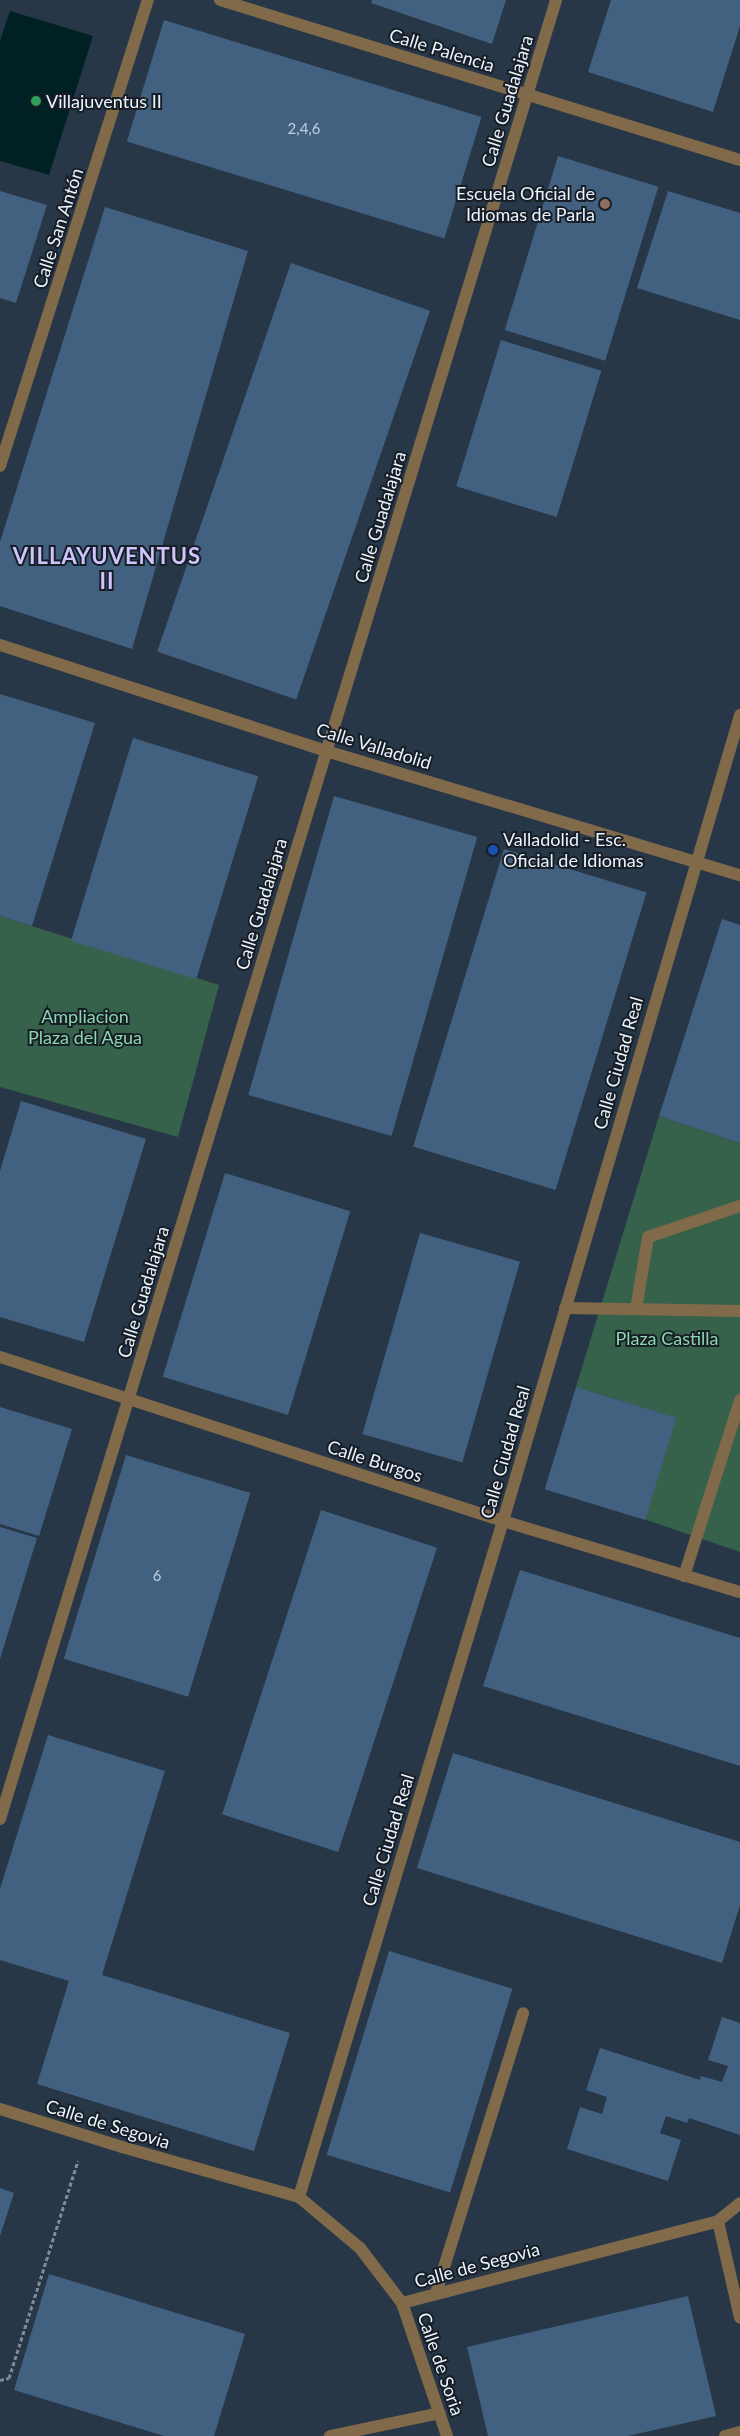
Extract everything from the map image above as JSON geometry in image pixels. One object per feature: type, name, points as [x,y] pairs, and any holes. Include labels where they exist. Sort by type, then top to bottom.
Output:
[{"type":"street","name":"Calle San Antón","points":[[0,466],[148,0]]},
{"type":"street","name":"Calle Palencia","points":[[220,0],[740,160]]},
{"type":"street","name":"Calle Guadalajara","points":[[0,1819],[556,0]]},
{"type":"street","name":"Calle Valladolid","points":[[0,645],[326,751],[740,875]]},
{"type":"street","name":"Calle Ciudad Real","points":[[299,2197],[503,1521],[740,716]]},
{"type":"street","points":[[636,1309],[648,1237],[740,1206]]},
{"type":"street","points":[[565,1308],[740,1311]]},
{"type":"street","name":"Calle Burgos","points":[[0,1357],[503,1521],[740,1592]]},
{"type":"street","points":[[684,1576],[740,1400]]},
{"type":"street","points":[[436,2293],[523,2013]]},
{"type":"street","name":"Calle de Segovia","points":[[0,2109],[86,2136],[299,2197],[360,2248],[402,2303],[718,2221],[740,2203]]},
{"type":"street","points":[[718,2221],[740,2318]]},
{"type":"street","name":"Calle de Soria","points":[[402,2303],[447,2436]]},
{"type":"street","points":[[330,2436],[440,2413]]},
{"type":"street","points":[[725,2436],[740,2432]]},
{"type":"path","points":[[0,2380],[8,2378],[86,2136]]},
{"type":"green space","name":"Ampliacion Plaza del Agua","points":[[0,916],[219,985],[178,1137],[0,1087]]},
{"type":"green space","name":"Plaza Castilla","points":[[659,1116],[740,1143],[740,1552],[644,1519],[676,1418],[576,1387]]},
{"type":"shaded area","name":"Villajuventus II","points":[[10,11],[93,36],[49,175],[0,161],[0,41]]},
{"type":"building","points":[[372,0],[506,0],[492,44],[371,3]]},
{"type":"building","points":[[611,0],[740,0],[740,26],[713,112],[588,72]]},
{"type":"building","points":[[164,20],[481,117],[444,239],[127,141]]},
{"type":"building","points":[[558,156],[658,187],[605,361],[505,330]]},
{"type":"building","points":[[0,191],[47,205],[16,303],[0,298]]},
{"type":"building","points":[[668,191],[740,213],[740,320],[637,288]]},
{"type":"building","points":[[105,207],[248,251],[132,649],[0,606],[0,542]]},
{"type":"building","points":[[291,263],[430,311],[296,699],[157,652]]},
{"type":"building","points":[[501,340],[601,371],[557,517],[456,486]]},
{"type":"building","points":[[0,694],[95,723],[32,926],[0,916]]},
{"type":"building","points":[[133,738],[258,776],[196,979],[71,941]]},
{"type":"building","points":[[334,796],[477,837],[392,1136],[248,1095]]},
{"type":"building","points":[[504,849],[646,893],[556,1190],[413,1146]]},
{"type":"building","points":[[722,919],[740,925],[740,1143],[659,1116]]},
{"type":"building","points":[[21,1101],[146,1139],[84,1342],[0,1317],[0,1171]]},
{"type":"building","points":[[225,1173],[350,1211],[288,1415],[163,1377]]},
{"type":"building","points":[[420,1233],[520,1262],[462,1463],[362,1434]]},
{"type":"building","points":[[576,1387],[676,1418],[645,1520],[545,1489]]},
{"type":"building","points":[[0,1407],[72,1429],[39,1536],[0,1524]]},
{"type":"building","points":[[126,1455],[250,1493],[188,1697],[64,1659]]},
{"type":"building","points":[[321,1510],[437,1548],[338,1852],[222,1814]]},
{"type":"building","points":[[0,1527],[37,1538],[0,1659]]},
{"type":"building","points":[[520,1570],[740,1638],[740,1766],[483,1686]]},
{"type":"building","points":[[48,1735],[165,1771],[102,1975],[290,2033],[254,2151],[37,2084],[69,1981],[0,1960],[0,1889]]},
{"type":"building","points":[[453,1753],[740,1842],[740,1905],[722,1963],[417,1868]]},
{"type":"building","points":[[389,1951],[512,1989],[450,2192],[327,2155]]},
{"type":"building","points":[[722,2017],[740,2023],[740,2135],[689,2118],[687,2123],[666,2116],[660,2133],[681,2140],[668,2181],[567,2149],[580,2107],[602,2114],[607,2097],[586,2090],[600,2048],[700,2080],[701,2076],[722,2082],[728,2066],[708,2060]]},
{"type":"building","points":[[0,2188],[14,2193],[0,2236]]},
{"type":"building","points":[[49,2274],[245,2334],[214,2436],[164,2436],[14,2390]]},
{"type":"building","points":[[688,2296],[716,2416],[628,2436],[488,2436],[467,2347]]},
{"type":"place","name":"Villajuventus II","points":[[36,101]]},
{"type":"place","name":"Escuela Oficial de Idiomas de Parla","points":[[605,204]]},
{"type":"place","name":"Valladolid - Esc. Oficial de Idiomas","points":[[493,850]]},
{"type":"district","name":"VILLAYUVENTUS II","points":[[107,568]]}]
